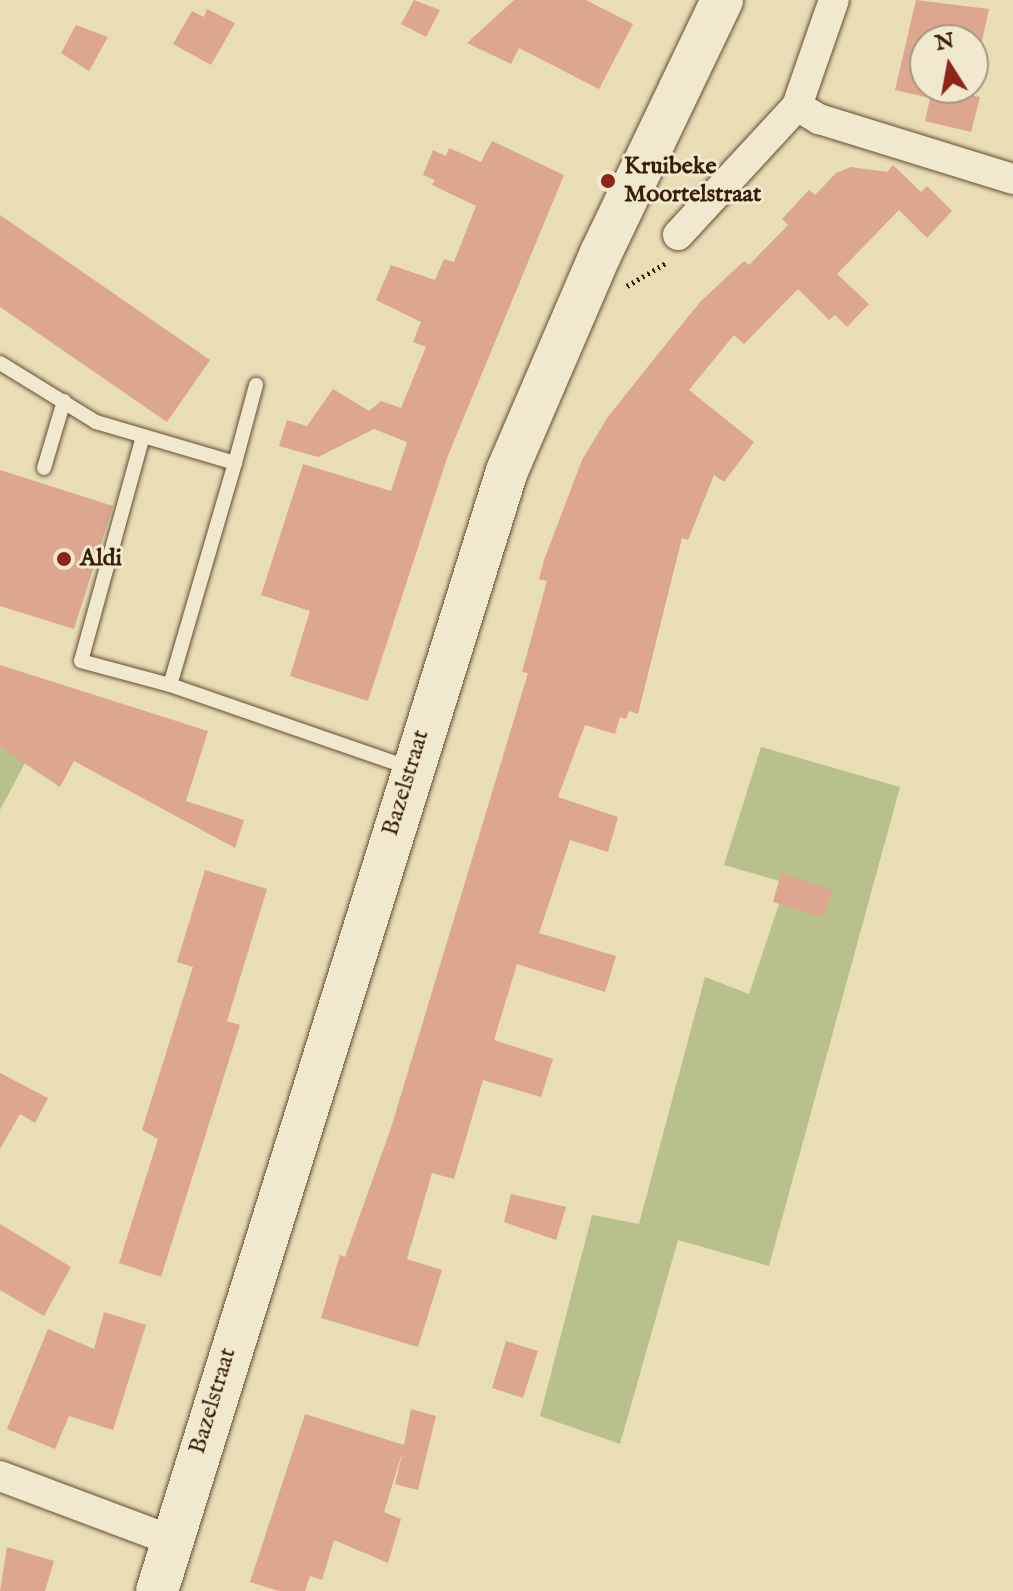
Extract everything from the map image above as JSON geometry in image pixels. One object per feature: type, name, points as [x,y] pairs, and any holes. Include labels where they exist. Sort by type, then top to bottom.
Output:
[{"type":"main road","name":"Bazelstraat","points":[[157,1591],[170,1540],[410,768],[507,471],[601,253],[722,0]]},
{"type":"street","points":[[678,235],[797,106],[834,0]]},
{"type":"street","points":[[797,106],[819,119],[1013,179]]},
{"type":"street","points":[[0,1476],[170,1540]]},
{"type":"lane","points":[[0,363],[96,422],[235,463]]},
{"type":"lane","points":[[170,685],[256,385]]},
{"type":"lane","points":[[44,468],[64,401]]},
{"type":"lane","points":[[143,436],[81,661],[170,685],[410,768]]},
{"type":"green space","points":[[0,747],[26,761],[0,810]]},
{"type":"green space","points":[[761,747],[900,787],[769,1266],[678,1240],[620,1444],[540,1416],[592,1215],[639,1224],[705,977],[749,994],[786,883],[724,865]]},
{"type":"building","points":[[414,0],[440,10],[426,37],[401,24]]},
{"type":"building","points":[[514,0],[586,0],[633,24],[599,89],[519,48],[511,64],[467,43]]},
{"type":"building","points":[[916,0],[989,9],[986,24],[910,24]]},
{"type":"building","points":[[207,9],[235,23],[211,65],[173,44],[192,11],[204,17]]},
{"type":"building","points":[[76,25],[108,37],[89,71],[61,53]]},
{"type":"building","points":[[909,30],[909,93],[895,90]]},
{"type":"building","points":[[929,104],[978,104],[971,132],[925,121]]},
{"type":"building","points":[[492,141],[564,175],[447,458],[368,701],[290,676],[310,611],[261,595],[303,464],[391,491],[407,442],[374,429],[318,457],[279,446],[287,420],[307,426],[333,389],[369,411],[381,401],[401,408],[426,347],[413,342],[421,322],[376,300],[391,265],[435,280],[444,259],[454,262],[476,206],[432,185],[435,180],[423,175],[433,150],[446,156],[449,148],[481,162]]},
{"type":"building","points":[[893,165],[921,192],[927,186],[952,211],[927,238],[899,210],[837,274],[869,304],[847,327],[835,315],[829,320],[798,289],[744,344],[734,335],[689,390],[754,442],[724,482],[714,475],[688,540],[682,538],[638,714],[629,711],[626,719],[620,717],[615,734],[585,725],[558,797],[618,817],[608,852],[570,840],[539,933],[616,956],[605,992],[517,964],[494,1040],[553,1059],[541,1097],[483,1080],[454,1179],[432,1173],[407,1259],[442,1270],[418,1347],[321,1318],[340,1255],[345,1257],[391,1128],[528,673],[522,672],[547,581],[539,579],[544,560],[582,460],[607,418],[701,301],[744,261],[749,265],[788,225],[782,219],[809,190],[815,195],[836,173],[851,167],[887,172]]},
{"type":"building","points":[[0,215],[210,360],[167,422],[0,307]]},
{"type":"building","points":[[0,470],[113,506],[74,629],[0,606]]},
{"type":"building","points":[[0,665],[208,731],[186,801],[244,820],[235,848],[74,761],[60,787],[0,747]]},
{"type":"building","points":[[205,870],[267,889],[227,1021],[240,1025],[161,1277],[119,1263],[158,1139],[142,1130],[193,967],[177,962]]},
{"type":"building","points":[[781,873],[832,890],[823,917],[773,902]]},
{"type":"building","points":[[0,1073],[48,1098],[35,1123],[20,1114],[0,1149]]},
{"type":"building","points":[[511,1194],[566,1207],[556,1240],[504,1222]]},
{"type":"building","points":[[0,1224],[71,1267],[44,1316],[0,1290]]},
{"type":"building","points":[[104,1312],[146,1325],[113,1430],[69,1416],[55,1449],[7,1429],[48,1329],[94,1349]]},
{"type":"building","points":[[506,1341],[538,1351],[523,1398],[492,1388]]},
{"type":"building","points":[[411,1409],[436,1416],[418,1490],[395,1484],[403,1450],[384,1512],[401,1519],[388,1563],[334,1540],[322,1580],[310,1576],[305,1591],[279,1591],[250,1582],[305,1414],[404,1445]]},
{"type":"building","points":[[7,1547],[54,1561],[45,1591],[0,1591]]},
{"type":"place","name":"Kruibeke Moortelstraat","points":[[608,181]]},
{"type":"place","name":"Aldi","points":[[64,559]]}]
